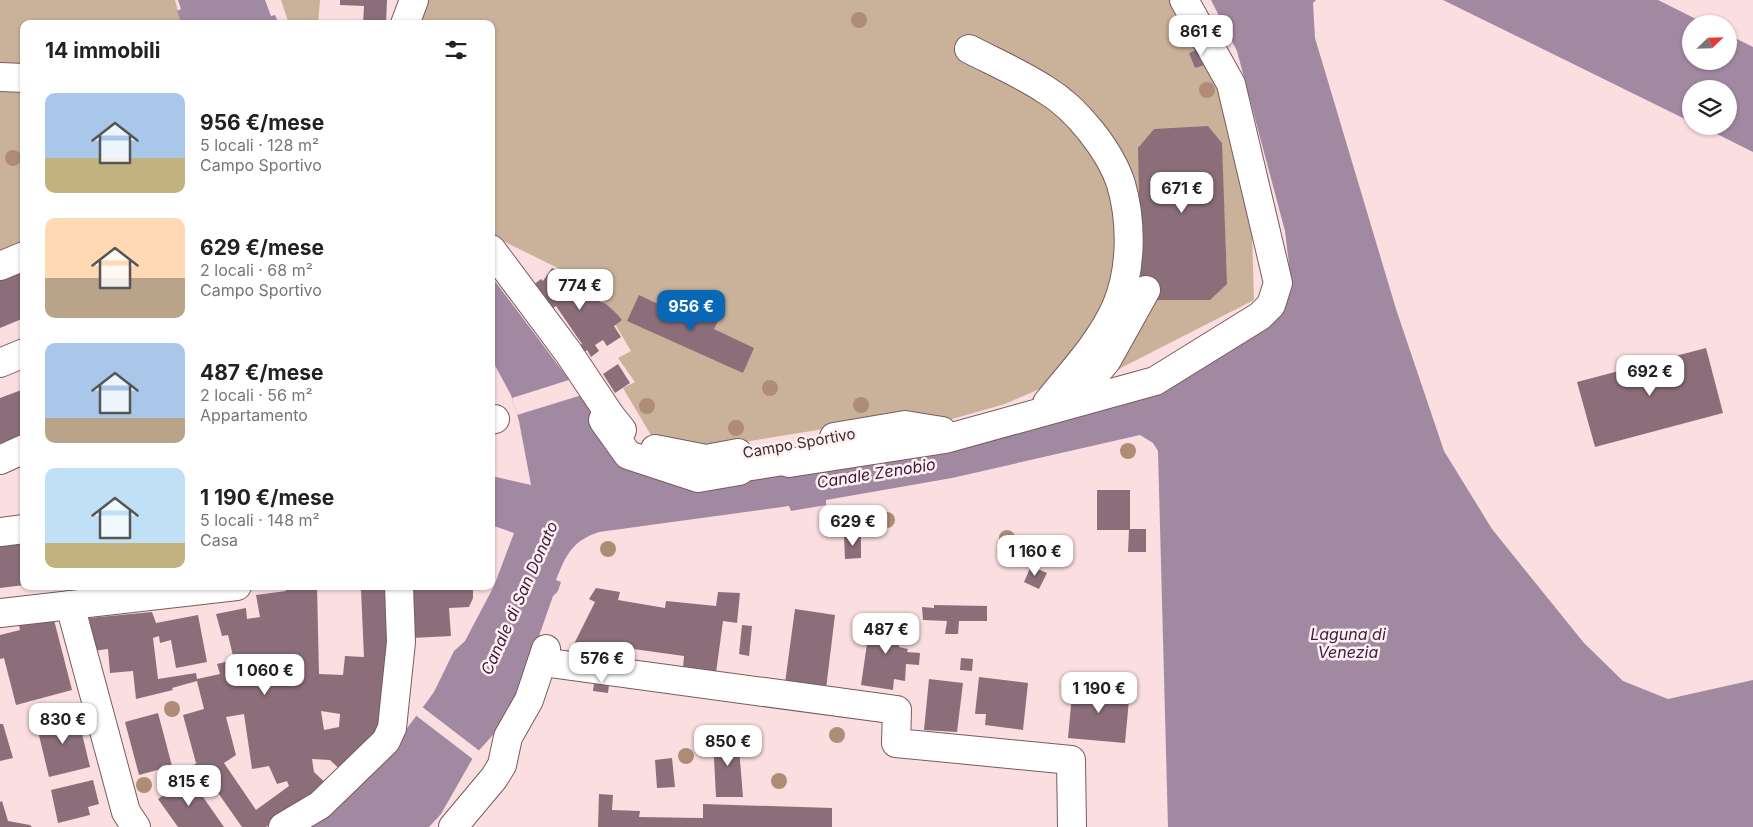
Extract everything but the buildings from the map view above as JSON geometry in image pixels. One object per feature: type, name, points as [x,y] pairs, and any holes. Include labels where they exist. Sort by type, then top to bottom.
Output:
[{"type":"street","points":[[406,20],[414,0]]},
{"type":"street","points":[[610,415],[603,420],[628,455],[698,478],[739,471],[745,466],[783,461],[789,463],[944,439],[1155,381],[1260,316],[1271,305],[1278,283],[1231,84],[1184,0]]},
{"type":"street","points":[[969,49],[1047,90],[1066,104],[1100,143],[1120,182],[1125,201],[1129,246],[1122,289],[1116,307],[1093,346],[1047,403]]},
{"type":"street","points":[[0,77],[20,78]]},
{"type":"street","name":"Campo Sportivo","points":[[495,254],[582,382],[634,446],[706,459],[905,425],[943,431],[1079,394],[1107,360],[1146,290]]},
{"type":"street","points":[[0,362],[20,354]]},
{"type":"street","points":[[0,460],[20,452]]},
{"type":"street","points":[[0,532],[20,530]]},
{"type":"street","points":[[0,613],[77,598],[179,590]]},
{"type":"street","points":[[283,827],[320,805],[386,741],[392,728],[400,696],[401,642],[398,590]]},
{"type":"street","points":[[77,598],[126,812],[136,827]]},
{"type":"street","points":[[453,827],[494,778],[494,769],[502,764],[508,737],[544,655],[897,710],[896,743],[1071,760],[1072,827]]},
{"type":"shaded area","points":[[0,0],[175,0],[180,20],[20,20],[20,246],[0,254]]},
{"type":"shaded area","points":[[281,0],[320,0],[318,20],[288,20]]},
{"type":"shaded area","points":[[422,0],[1178,0],[1234,114],[1250,166],[1254,300],[1117,370],[1088,342],[1044,387],[1005,404],[938,423],[916,414],[707,448],[655,442],[623,388],[635,382],[618,358],[631,351],[592,285],[495,237],[495,20],[415,20]]},
{"type":"water","points":[[178,0],[265,0],[271,16],[275,15],[277,20],[180,20],[177,11],[181,9]]},
{"type":"water","name":"Laguna di Venezia","points":[[1211,0],[1316,0],[1313,3],[1315,38],[1396,309],[1444,451],[1492,529],[1584,643],[1623,681],[1668,699],[1753,680],[1753,827],[1168,827],[1158,451],[1153,443],[1140,435],[952,478],[826,500],[826,505],[791,511],[789,506],[599,532],[590,536],[582,540],[571,550],[563,563],[556,580],[561,582],[558,591],[553,596],[531,659],[514,700],[500,727],[474,756],[441,814],[429,827],[296,827],[404,732],[434,692],[454,651],[465,641],[492,590],[495,590],[495,583],[514,533],[495,526],[495,477],[531,485],[519,421],[511,395],[495,365],[495,281],[582,397],[624,459],[695,483],[1145,389],[1283,305],[1292,289],[1285,231],[1237,51]]},
{"type":"water","points":[[1443,0],[1658,0],[1688,15],[1682,15],[1682,70],[1738,70],[1738,40],[1753,47],[1753,152],[1719,135],[1737,135],[1737,80],[1682,80],[1682,118]]},
{"type":"pier","points":[[572,379],[582,395],[517,415],[512,398]]},
{"type":"pier","points":[[421,706],[481,752],[474,760],[414,714]]},
{"type":"water label","name":"Canale Zenobio","points":[[876,473]]},
{"type":"water label","name":"Canale di San Donato","points":[[519,598]]}]
